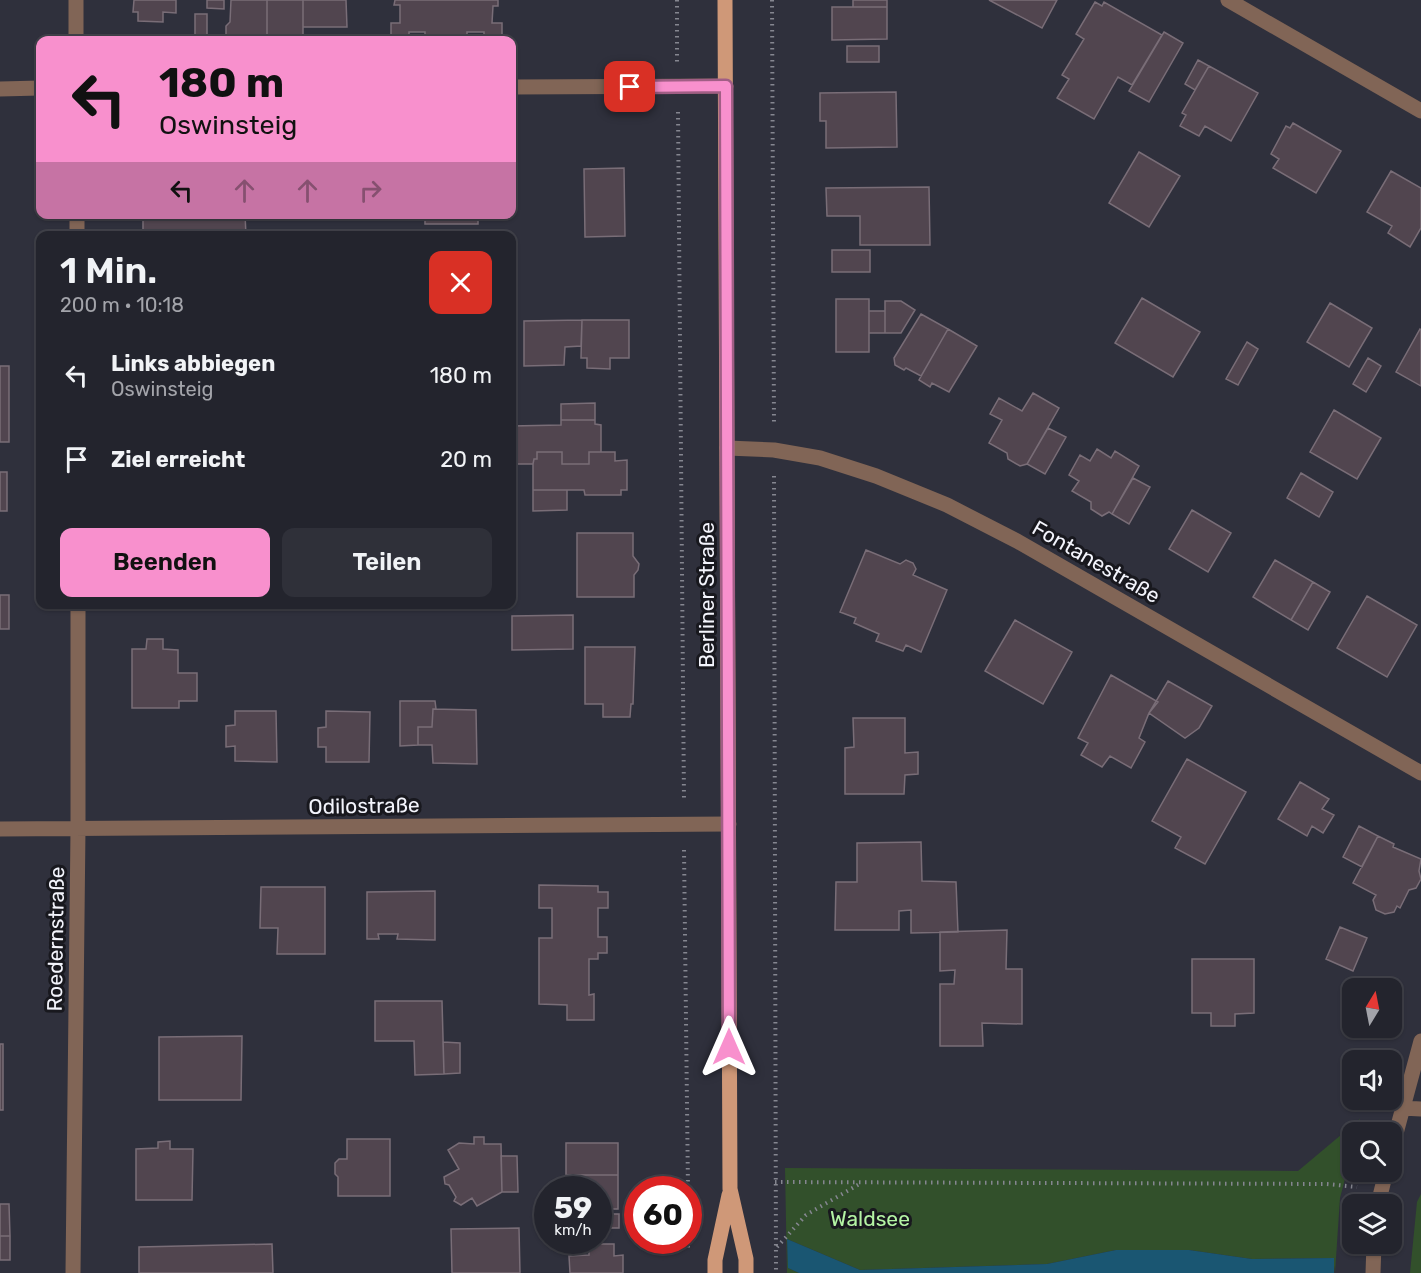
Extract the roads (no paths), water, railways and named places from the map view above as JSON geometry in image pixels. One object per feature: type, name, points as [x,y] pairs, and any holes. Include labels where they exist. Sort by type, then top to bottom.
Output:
[{"type":"main road","name":"Berliner Straße","points":[[715,1273],[715,1260],[730,1189],[725,0]]},
{"type":"main road","name":"Berliner Straße","points":[[730,1189],[746,1259],[746,1273]]},
{"type":"street","points":[[76,0],[76,36]]},
{"type":"street","points":[[1228,0],[1421,111]]},
{"type":"street","points":[[516,87],[726,86]]},
{"type":"street","points":[[0,89],[36,88]]},
{"type":"street","name":"Fontanestraße","points":[[727,448],[774,450],[820,458],[876,476],[947,505],[1017,541],[1421,773]]},
{"type":"street","name":"Roedernstraße","points":[[73,1273],[78,609]]},
{"type":"street","name":"Odilostraße","points":[[0,829],[729,824]]},
{"type":"street","points":[[1421,1041],[1402,1108],[1421,1108]]},
{"type":"street","points":[[1373,1273],[1374,1254]]},
{"type":"water","points":[[787,1239],[860,1270],[1047,1264],[1116,1250],[1189,1250],[1252,1259],[1334,1258],[1334,1273],[799,1273],[788,1268]]},
{"type":"park label","name":"Waldsee","points":[[870,1219]]}]
